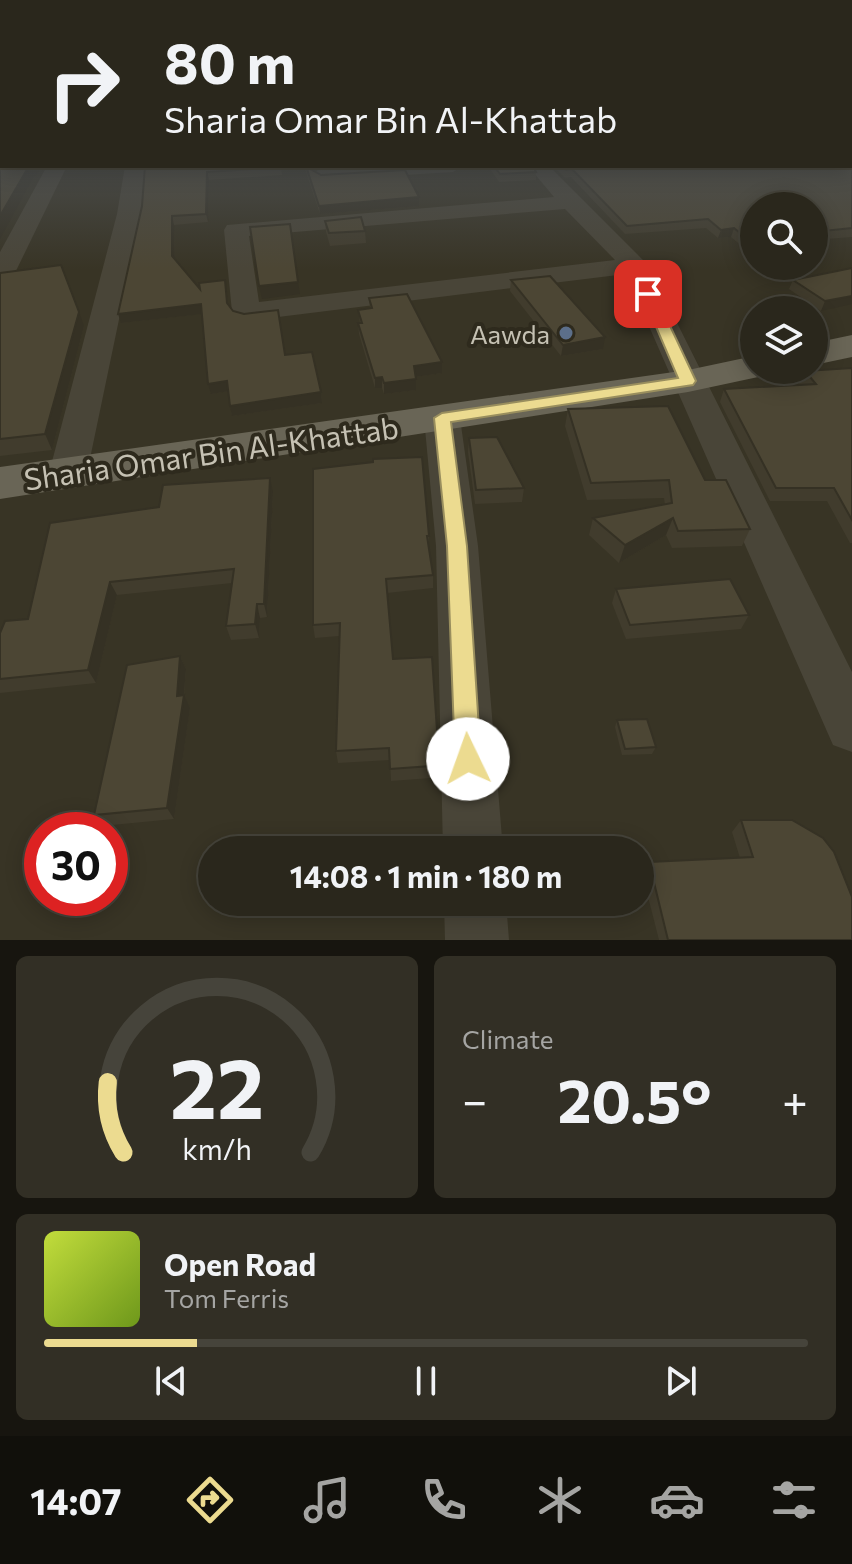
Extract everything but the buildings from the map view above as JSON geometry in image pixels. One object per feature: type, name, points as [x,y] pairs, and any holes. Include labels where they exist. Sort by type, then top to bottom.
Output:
[{"type":"main road","points":[[828,351],[852,346]]},
{"type":"main road","name":"Sharia Omar Bin Al-Khattab","points":[[0,483],[688,381],[740,370]]},
{"type":"street","points":[[0,277],[49,181]]},
{"type":"street","points":[[68,473],[129,214],[133,181]]},
{"type":"street","points":[[552,181],[635,265],[852,727]]},
{"type":"street","points":[[571,202],[236,230],[246,312],[635,265]]},
{"type":"street","points":[[442,418],[457,546],[472,836]]},
{"type":"street","points":[[476,916],[477,940]]},
{"type":"place","name":"Aawda","points":[[566,333]]},
{"type":"route","points":[[468,759],[457,546],[442,418],[688,381],[648,294]]}]
